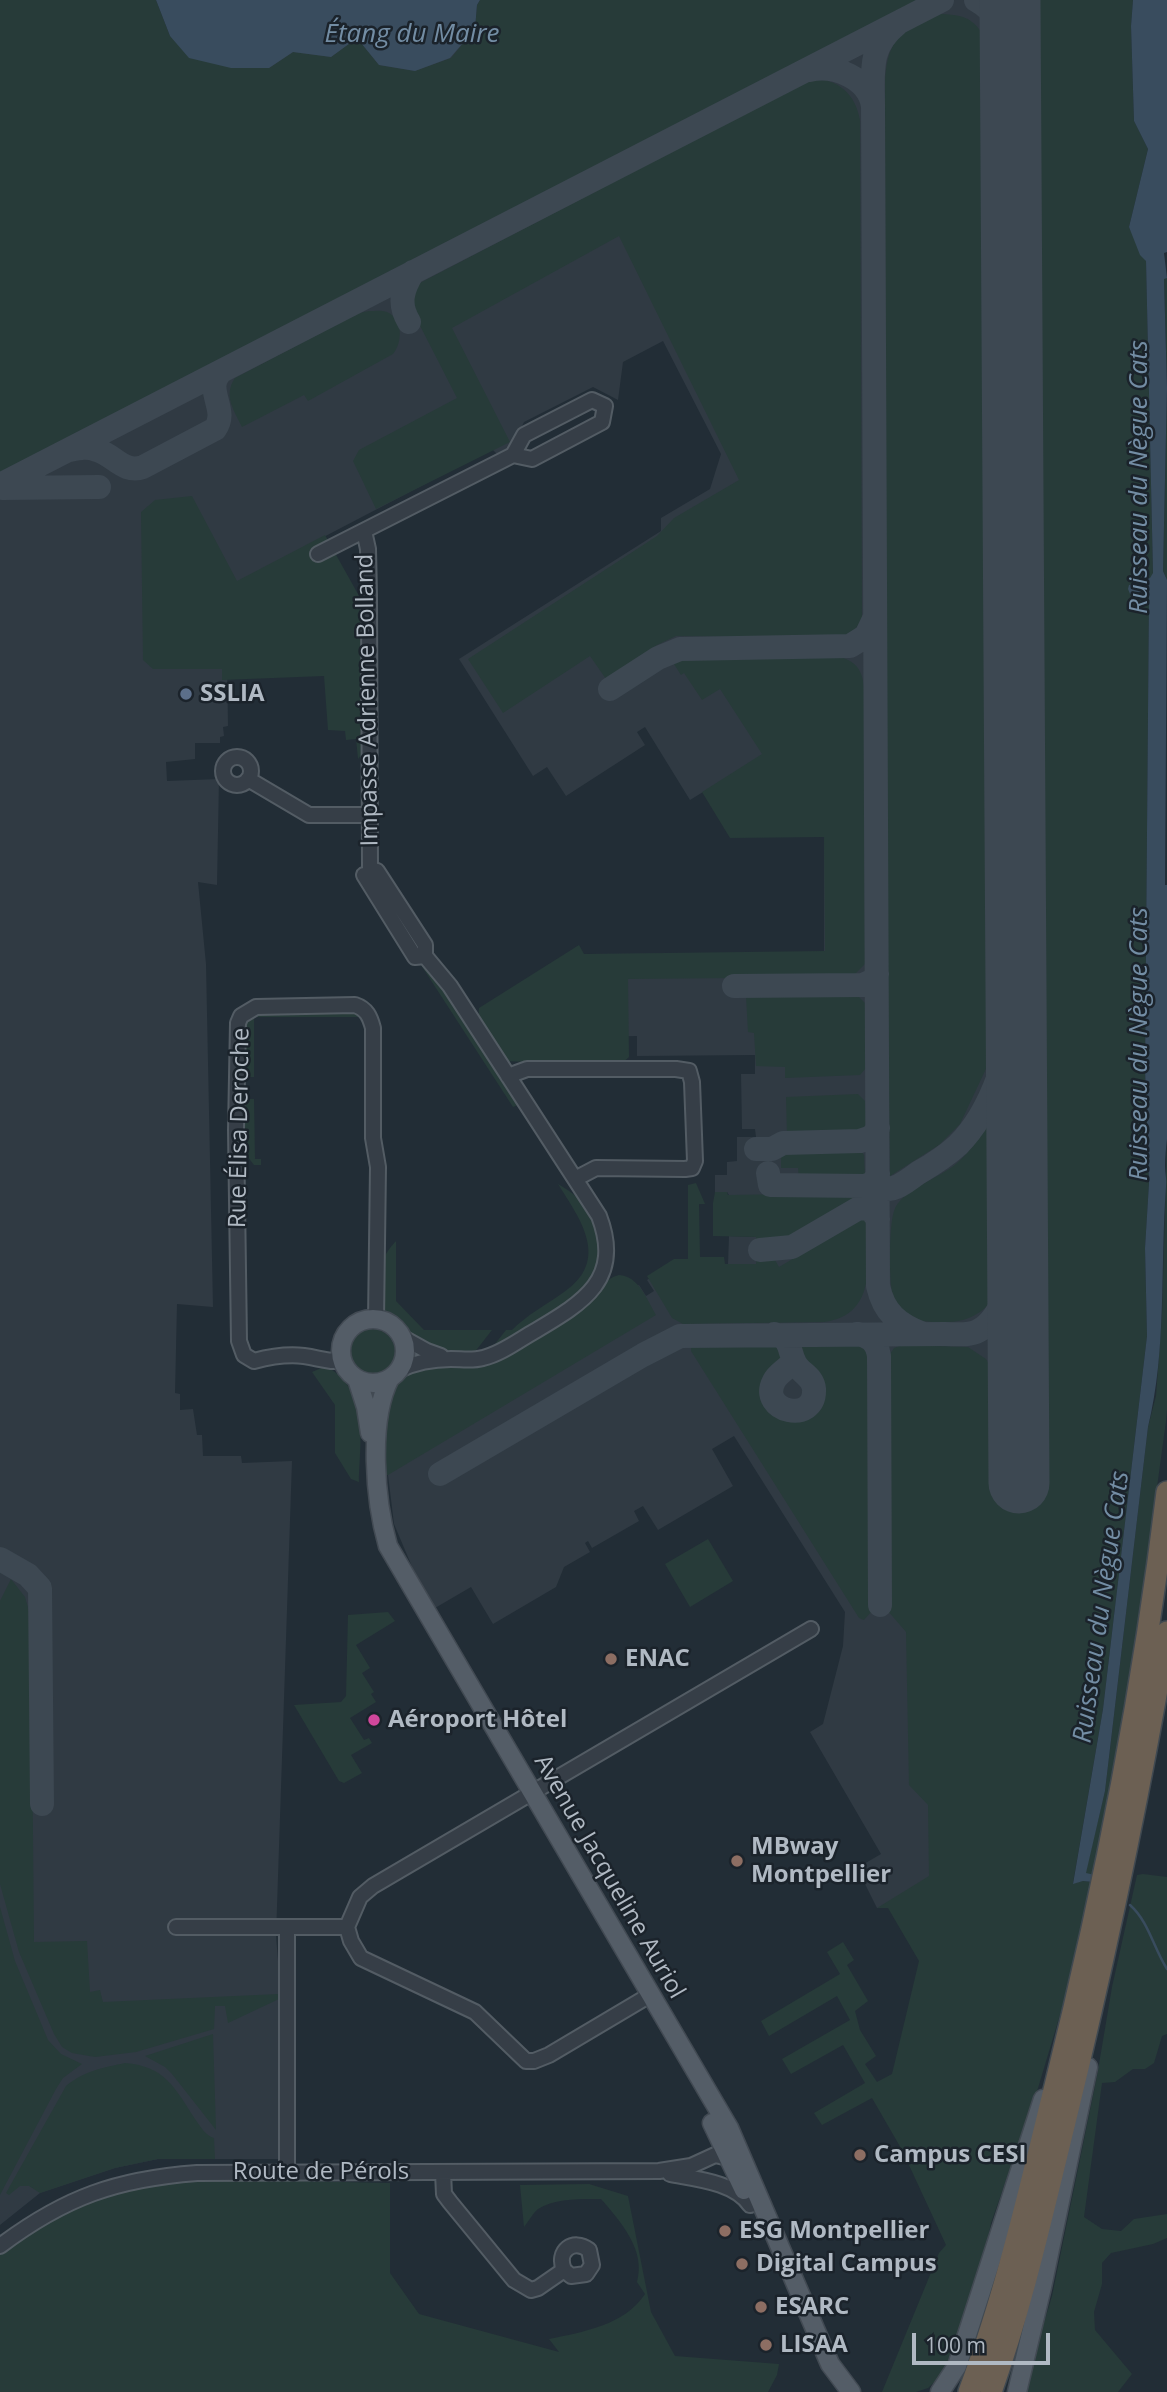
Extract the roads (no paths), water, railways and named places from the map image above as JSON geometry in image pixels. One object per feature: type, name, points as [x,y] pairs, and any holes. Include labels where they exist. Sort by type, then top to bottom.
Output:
[{"type":"highway","points":[[1090,1981],[1135,1713],[1167,1492]]},
{"type":"highway","points":[[969,2392],[988,2380],[1031,2182],[1090,1981],[1148,1744],[1167,1632]]},
{"type":"main road","points":[[376,1320],[394,1328],[400,1336],[404,1353],[394,1374],[374,1383],[357,1379],[348,1372],[343,1361],[343,1341],[355,1325],[376,1320]]},
{"type":"main road","name":"Avenue Jacqueline Auriol","points":[[394,1374],[379,1406],[377,1445],[380,1519],[388,1546],[527,1796]]},
{"type":"main road","name":"Avenue Jacqueline Auriol","points":[[357,1379],[369,1422],[372,1522],[380,1550],[392,1575],[646,1997],[774,2234],[830,2364],[851,2392]]},
{"type":"main road","points":[[940,2392],[957,2366],[1090,1981]]},
{"type":"main road","points":[[1017,2392],[1054,2234],[1090,2058],[1090,1981]]},
{"type":"main road","name":"Avenue Jacqueline Auriol","points":[[646,1997],[713,2125],[734,2157],[750,2205],[824,2368],[837,2390]]},
{"type":"street","name":"Impasse Adrienne Bolland","points":[[318,554],[513,455],[524,435],[539,426],[592,401],[605,406],[602,422],[546,452],[532,458],[513,455]]},
{"type":"street","name":"Impasse Adrienne Bolland","points":[[364,531],[368,549],[369,595],[370,815],[367,872],[377,871],[425,946],[425,957],[450,986],[508,1076]]},
{"type":"street","points":[[248,779],[309,815],[370,815]]},
{"type":"street","name":"Rue Élisa Deroche","points":[[343,1361],[323,1362],[304,1356],[250,1359],[244,1355],[239,1341],[236,1130],[238,1023],[241,1016],[256,1007],[355,1005],[367,1012],[371,1020],[373,1138],[378,1167],[376,1320]]},
{"type":"street","points":[[394,1374],[426,1361],[473,1360],[499,1352],[575,1307],[588,1296],[603,1271],[607,1254],[606,1235],[599,1216],[508,1076],[527,1069],[689,1071],[692,1082],[695,1161],[692,1167],[685,1170],[596,1168],[575,1179]]},
{"type":"street","points":[[400,1336],[427,1351],[453,1359]]},
{"type":"street","points":[[646,1997],[550,2055],[526,2061],[475,2012],[361,1958],[351,1941],[347,1927],[358,1900],[365,1892],[811,1629]]},
{"type":"street","points":[[1148,1744],[1157,1732],[1167,1694]]},
{"type":"street","points":[[176,1927],[347,1927]]},
{"type":"street","points":[[287,2172],[288,1928]]},
{"type":"street","points":[[708,2158],[718,2154],[734,2157],[727,2179],[712,2182],[704,2170],[708,2158],[715,2141],[713,2125]]},
{"type":"street","name":"Route de Pérols","points":[[0,2246],[61,2206],[122,2182],[197,2173],[659,2171],[691,2166],[708,2158]]},
{"type":"street","name":"Route de Pérols","points":[[659,2171],[712,2182],[742,2194],[750,2205]]},
{"type":"street","points":[[443,2172],[444,2194],[514,2280],[531,2290],[564,2270]]},
{"type":"water","name":"Étang du Maire","points":[[156,0],[480,0],[477,5],[475,29],[450,58],[415,71],[379,65],[357,38],[331,57],[293,52],[269,68],[231,68],[189,58],[170,36]]},
{"type":"water","points":[[1133,0],[1167,0],[1167,252],[1164,253],[1167,278],[1164,279],[1167,388],[1163,571],[1167,580],[1166,1184],[1158,1368],[1148,1427],[1105,1791],[1086,1873],[1095,1875],[1093,1882],[1073,1884],[1103,1709],[1147,1336],[1145,1248],[1149,1183],[1145,1069],[1149,593],[1145,591],[1130,594],[1128,589],[1129,585],[1150,578],[1153,573],[1146,261],[1140,255],[1129,227],[1148,149],[1134,121],[1131,26]]},
{"type":"waterway","name":"Ruisseau du Nègue Cats","points":[[1130,1905],[1146,1927],[1167,1969]]},
{"type":"place","name":"SSLIA","points":[[186,694]]},
{"type":"place","name":"ENAC","points":[[611,1659]]},
{"type":"place","name":"Aéroport Hôtel","points":[[374,1720]]},
{"type":"place","name":"MBway Montpellier","points":[[737,1861]]},
{"type":"place","name":"Campus CESI","points":[[860,2155]]},
{"type":"place","name":"ESG Montpellier","points":[[725,2231]]},
{"type":"place","name":"Digital Campus","points":[[742,2264]]},
{"type":"place","name":"ESARC","points":[[761,2307]]},
{"type":"place","name":"LISAA","points":[[766,2345]]}]
